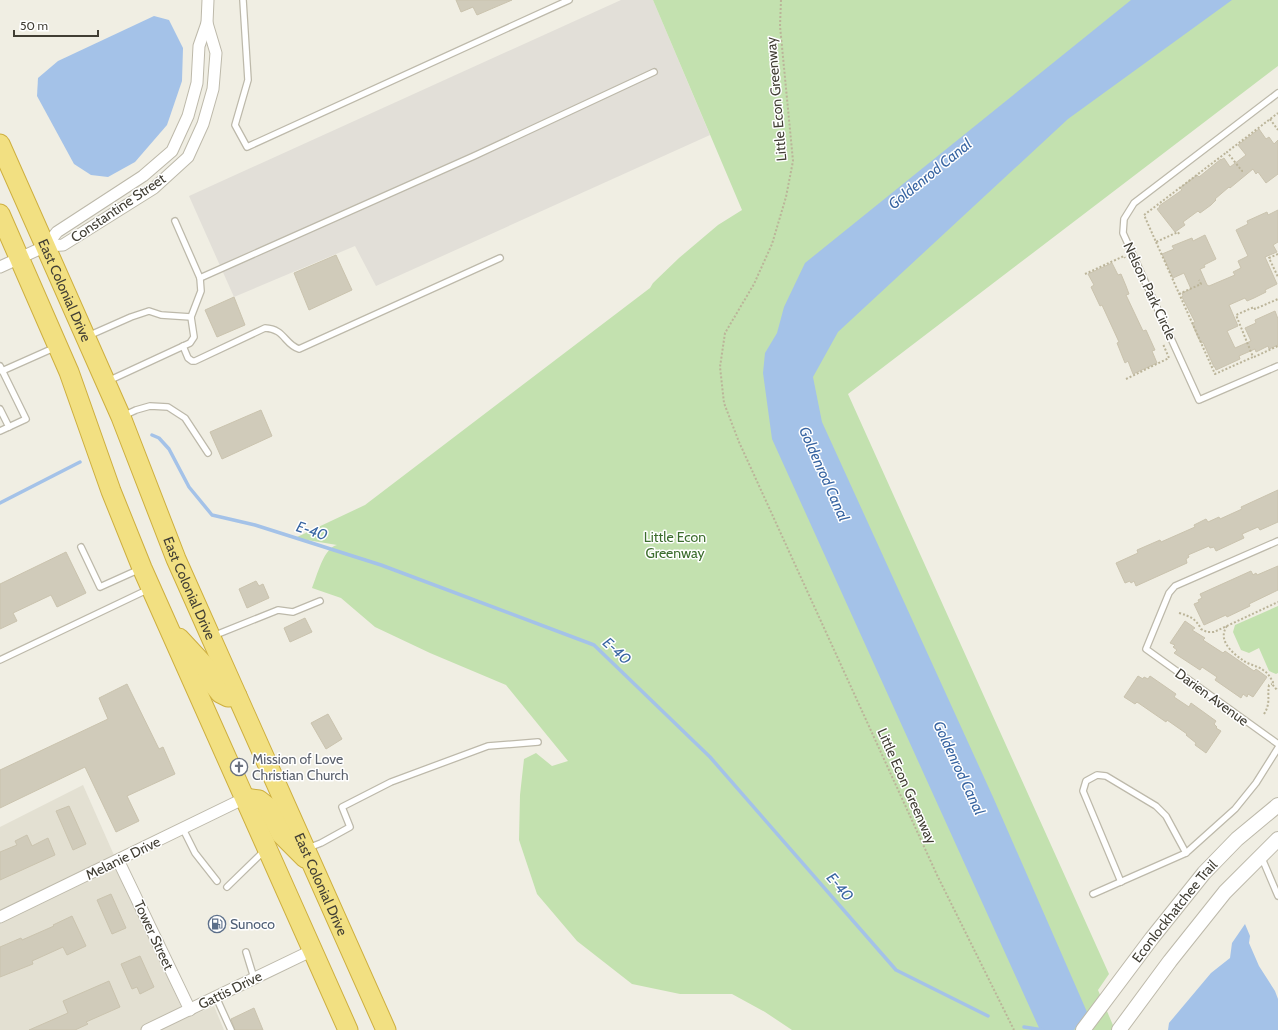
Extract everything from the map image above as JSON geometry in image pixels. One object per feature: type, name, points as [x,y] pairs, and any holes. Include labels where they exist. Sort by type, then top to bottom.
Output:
[{"type":"highway","name":"East Colonial Drive","points":[[0,144],[121,417],[176,559],[386,1030]]},
{"type":"highway","name":"East Colonial Drive","points":[[0,214],[69,372],[111,491],[142,568],[348,1030]]},
{"type":"highway","points":[[167,623],[205,666],[213,684],[220,693],[228,697],[238,696]]},
{"type":"highway","points":[[245,798],[259,800],[268,807],[280,834],[313,866]]},
{"type":"street","name":"Constantine Street","points":[[46,246],[57,232],[143,176],[172,151],[188,116],[197,83],[199,46],[206,23],[208,0]]},
{"type":"street","name":"Constantine Street","points":[[0,267],[46,246],[63,245],[154,188],[188,157],[203,124],[213,89],[216,53],[206,23]]},
{"type":"street","name":"Melanie Drive","points":[[0,917],[245,798]]},
{"type":"street","name":"Econlockhatchee Trail","points":[[1083,1030],[1152,938],[1204,873],[1237,839],[1278,805]]},
{"type":"street","name":"Econlockhatchee Trail","points":[[1119,1030],[1224,892],[1278,839]]},
{"type":"street","name":"Tower Street","points":[[118,860],[190,1010]]},
{"type":"street","name":"Gattis Drive","points":[[148,1030],[313,950]]},
{"type":"lane","points":[[243,0],[248,80],[235,125],[247,147],[569,0]]},
{"type":"lane","points":[[200,278],[474,156],[654,72]]},
{"type":"lane","name":"Nelson Park Circle","points":[[1278,93],[1134,202],[1124,219],[1123,233],[1200,400],[1278,366]]},
{"type":"lane","points":[[106,382],[190,343],[194,337],[191,318],[201,291],[200,278],[175,221]]},
{"type":"lane","points":[[182,346],[188,358],[195,361],[265,328],[274,328],[286,338],[293,347],[299,349],[500,258]]},
{"type":"lane","points":[[86,337],[131,317],[149,311],[161,315],[191,318]]},
{"type":"lane","points":[[0,431],[26,419],[1,369],[58,346]]},
{"type":"lane","points":[[121,417],[136,410],[150,406],[168,407],[185,418],[208,454]]},
{"type":"lane","points":[[0,409],[9,427]]},
{"type":"lane","name":"Darien Avenue","points":[[1278,541],[1175,586],[1169,593],[1146,649],[1278,744]]},
{"type":"lane","points":[[81,547],[100,588],[142,568]]},
{"type":"lane","points":[[0,660],[151,588]]},
{"type":"lane","points":[[211,637],[278,610],[293,612],[320,601]]},
{"type":"lane","points":[[306,849],[321,843],[350,827],[342,807],[391,782],[488,746],[538,742]]},
{"type":"lane","points":[[1093,894],[1186,853],[1235,809],[1256,783],[1278,748]]},
{"type":"lane","points":[[1121,882],[1083,791],[1086,781],[1097,775],[1106,776],[1156,806],[1166,816],[1186,853]]},
{"type":"lane","points":[[183,829],[195,853],[216,881]]},
{"type":"lane","points":[[227,887],[268,848]]},
{"type":"lane","points":[[1261,856],[1278,896]]},
{"type":"lane","points":[[246,952],[254,978]]},
{"type":"lane","points":[[216,997],[231,1030]]},
{"type":"path","name":"Little Econ Greenway","points":[[782,0],[780,26],[792,161],[786,197],[772,244],[754,284],[725,332],[720,366],[724,403],[740,442],[937,875],[1014,1030]]},
{"type":"path","points":[[1278,113],[1144,215],[1215,374],[1278,346]]},
{"type":"path","points":[[1270,119],[1278,130]]},
{"type":"path","points":[[1227,152],[1242,172],[1243,171]]},
{"type":"path","points":[[1156,242],[1178,232],[1179,234]]},
{"type":"path","points":[[1278,254],[1269,258],[1278,277]]},
{"type":"path","points":[[1085,274],[1124,256],[1128,264]]},
{"type":"path","points":[[1179,294],[1201,284],[1199,280]]},
{"type":"path","points":[[1253,357],[1236,315],[1278,299]]},
{"type":"path","points":[[1126,379],[1170,358],[1163,344]]},
{"type":"path","points":[[1179,613],[1190,616],[1197,622],[1201,629],[1207,632],[1214,632],[1278,602]]},
{"type":"path","points":[[1227,625],[1224,629],[1223,636],[1225,643],[1244,660],[1270,675],[1273,682],[1272,684],[1277,690],[1278,689]]},
{"type":"path","points":[[1264,714],[1268,707],[1269,685],[1272,684]]},
{"type":"shaded area","points":[[621,0],[653,0],[710,135],[376,286],[355,246],[234,297],[189,196]]},
{"type":"shaded area","points":[[83,785],[186,1018],[214,1006],[224,1030],[0,1030],[0,827]]},
{"type":"green space","name":"Little Econ Greenway","points":[[653,0],[1278,0],[1278,66],[848,394],[1109,974],[1098,990],[1115,1030],[792,1030],[765,1012],[732,994],[680,994],[632,984],[577,941],[537,894],[519,840],[520,795],[524,759],[536,753],[552,766],[568,761],[506,685],[430,653],[375,627],[341,598],[312,588],[325,556],[332,547],[337,545],[295,538],[365,505],[650,288],[653,283],[679,258],[718,225],[742,210]]},
{"type":"green space","points":[[1278,606],[1278,673],[1276,674],[1269,671],[1259,648],[1249,653],[1241,650],[1233,632],[1235,625]]},
{"type":"water","name":"Goldenrod Canal","points":[[1131,0],[1232,0],[1068,119],[838,332],[813,377],[822,422],[993,797],[1087,1012],[1074,1030],[1040,1030],[772,439],[763,373],[765,353],[777,333],[784,307],[805,263]]},
{"type":"water","points":[[154,16],[169,20],[183,48],[182,81],[167,125],[135,162],[108,177],[91,175],[74,164],[37,96],[38,78],[58,61]]},
{"type":"water","points":[[1245,924],[1250,936],[1249,943],[1259,966],[1275,991],[1278,999],[1278,1030],[1168,1030],[1169,1023],[1211,973],[1230,958],[1232,943]]},
{"type":"building","points":[[456,0],[512,0],[477,15],[473,7],[461,12]]},
{"type":"building","points":[[1259,129],[1266,139],[1269,137],[1274,144],[1278,140],[1278,174],[1266,183],[1258,172],[1256,174],[1253,169],[1215,199],[1216,200],[1211,205],[1200,213],[1198,211],[1183,222],[1185,225],[1175,232],[1157,209],[1160,207],[1159,206],[1182,190],[1180,188],[1197,175],[1199,177],[1221,159],[1224,158],[1230,167],[1246,155],[1238,145]]},
{"type":"building","points":[[1278,210],[1278,242],[1273,245],[1277,252],[1265,257],[1277,284],[1254,298],[1247,301],[1245,298],[1229,305],[1238,326],[1227,331],[1235,348],[1251,341],[1245,328],[1256,323],[1255,320],[1275,311],[1278,319],[1278,345],[1269,349],[1268,346],[1256,352],[1255,349],[1239,356],[1240,359],[1216,370],[1203,342],[1201,343],[1197,335],[1192,323],[1195,322],[1182,297],[1182,293],[1191,289],[1184,273],[1173,278],[1162,254],[1174,249],[1172,246],[1192,238],[1193,241],[1205,235],[1216,259],[1204,265],[1205,267],[1200,269],[1207,285],[1209,286],[1235,275],[1233,272],[1241,268],[1238,261],[1248,256],[1236,230],[1248,224],[1247,221],[1267,212],[1268,215]]},
{"type":"building","points":[[336,255],[352,290],[309,310],[294,273]]},
{"type":"building","points":[[1112,263],[1118,275],[1121,274],[1129,294],[1126,295],[1143,331],[1146,330],[1155,350],[1152,351],[1157,363],[1133,374],[1128,361],[1125,363],[1117,343],[1119,342],[1102,305],[1100,306],[1091,287],[1094,285],[1088,274]]},
{"type":"building","points":[[234,297],[245,325],[217,337],[205,310]]},
{"type":"building","points":[[261,410],[272,436],[222,459],[210,432]]},
{"type":"building","points":[[1278,490],[1278,522],[1260,530],[1258,527],[1242,534],[1244,538],[1216,551],[1214,547],[1210,548],[1209,546],[1188,555],[1189,557],[1186,559],[1187,563],[1136,586],[1134,581],[1131,583],[1130,581],[1125,583],[1116,563],[1138,553],[1137,550],[1160,540],[1161,542],[1195,527],[1194,525],[1206,519],[1208,522],[1219,517],[1220,519],[1242,509],[1241,507]]},
{"type":"building","points":[[66,552],[86,593],[57,607],[51,595],[13,613],[17,621],[0,629],[0,584]]},
{"type":"building","points":[[1278,566],[1278,590],[1227,617],[1226,615],[1204,625],[1194,604],[1199,602],[1198,600],[1202,598],[1200,594],[1251,571],[1253,575],[1256,573],[1257,575]]},
{"type":"building","points":[[256,581],[259,586],[263,584],[269,598],[247,608],[239,589]]},
{"type":"building","points":[[305,618],[312,632],[290,642],[284,628]]},
{"type":"building","points":[[1185,621],[1195,628],[1192,630],[1205,638],[1203,640],[1223,653],[1225,651],[1254,671],[1256,669],[1267,677],[1253,697],[1248,694],[1247,697],[1243,694],[1241,698],[1215,680],[1217,677],[1202,667],[1200,670],[1174,653],[1177,650],[1173,647],[1175,645],[1170,643]]},
{"type":"building","points":[[1138,676],[1143,679],[1144,677],[1148,679],[1150,676],[1176,694],[1174,697],[1189,707],[1191,703],[1216,721],[1214,724],[1217,727],[1216,728],[1221,731],[1206,753],[1195,745],[1196,743],[1186,735],[1187,734],[1167,720],[1166,722],[1137,702],[1135,704],[1124,697]]},
{"type":"building","points":[[127,684],[159,749],[163,747],[175,774],[127,796],[139,821],[116,832],[85,767],[0,808],[0,770],[108,719],[99,698]]},
{"type":"building","points":[[328,714],[342,739],[326,749],[311,723]]},
{"type":"building","points":[[69,806],[86,844],[73,850],[56,811]]},
{"type":"building","points":[[27,835],[32,846],[48,838],[55,855],[0,880],[0,852],[17,845],[15,841]]},
{"type":"building","points":[[111,894],[126,928],[112,934],[97,900]]},
{"type":"building","points":[[72,916],[86,946],[67,955],[63,947],[32,961],[33,964],[0,977],[0,947],[21,938],[22,940],[54,926],[53,925]]},
{"type":"building","points":[[140,956],[154,987],[140,994],[137,987],[132,989],[121,964]]},
{"type":"building","points":[[109,981],[120,1007],[86,1022],[88,1024],[75,1030],[29,1030],[68,1013],[63,1001]]},
{"type":"building","points":[[254,1008],[263,1030],[235,1030],[231,1019]]},
{"type":"waterway","name":"E-40","points":[[152,435],[159,438],[169,449],[189,487],[212,515],[255,525],[381,565],[594,645],[710,757],[896,970],[988,1016]]},
{"type":"waterway","name":"E-40","points":[[0,503],[80,462]]},
{"type":"waterway","name":"E-40","points":[[1024,1027],[1043,1030]]},
{"type":"place","name":"Mission of Love Christian Church","points":[[239,767]]},
{"type":"place","name":"Sunoco","points":[[217,924]]}]
